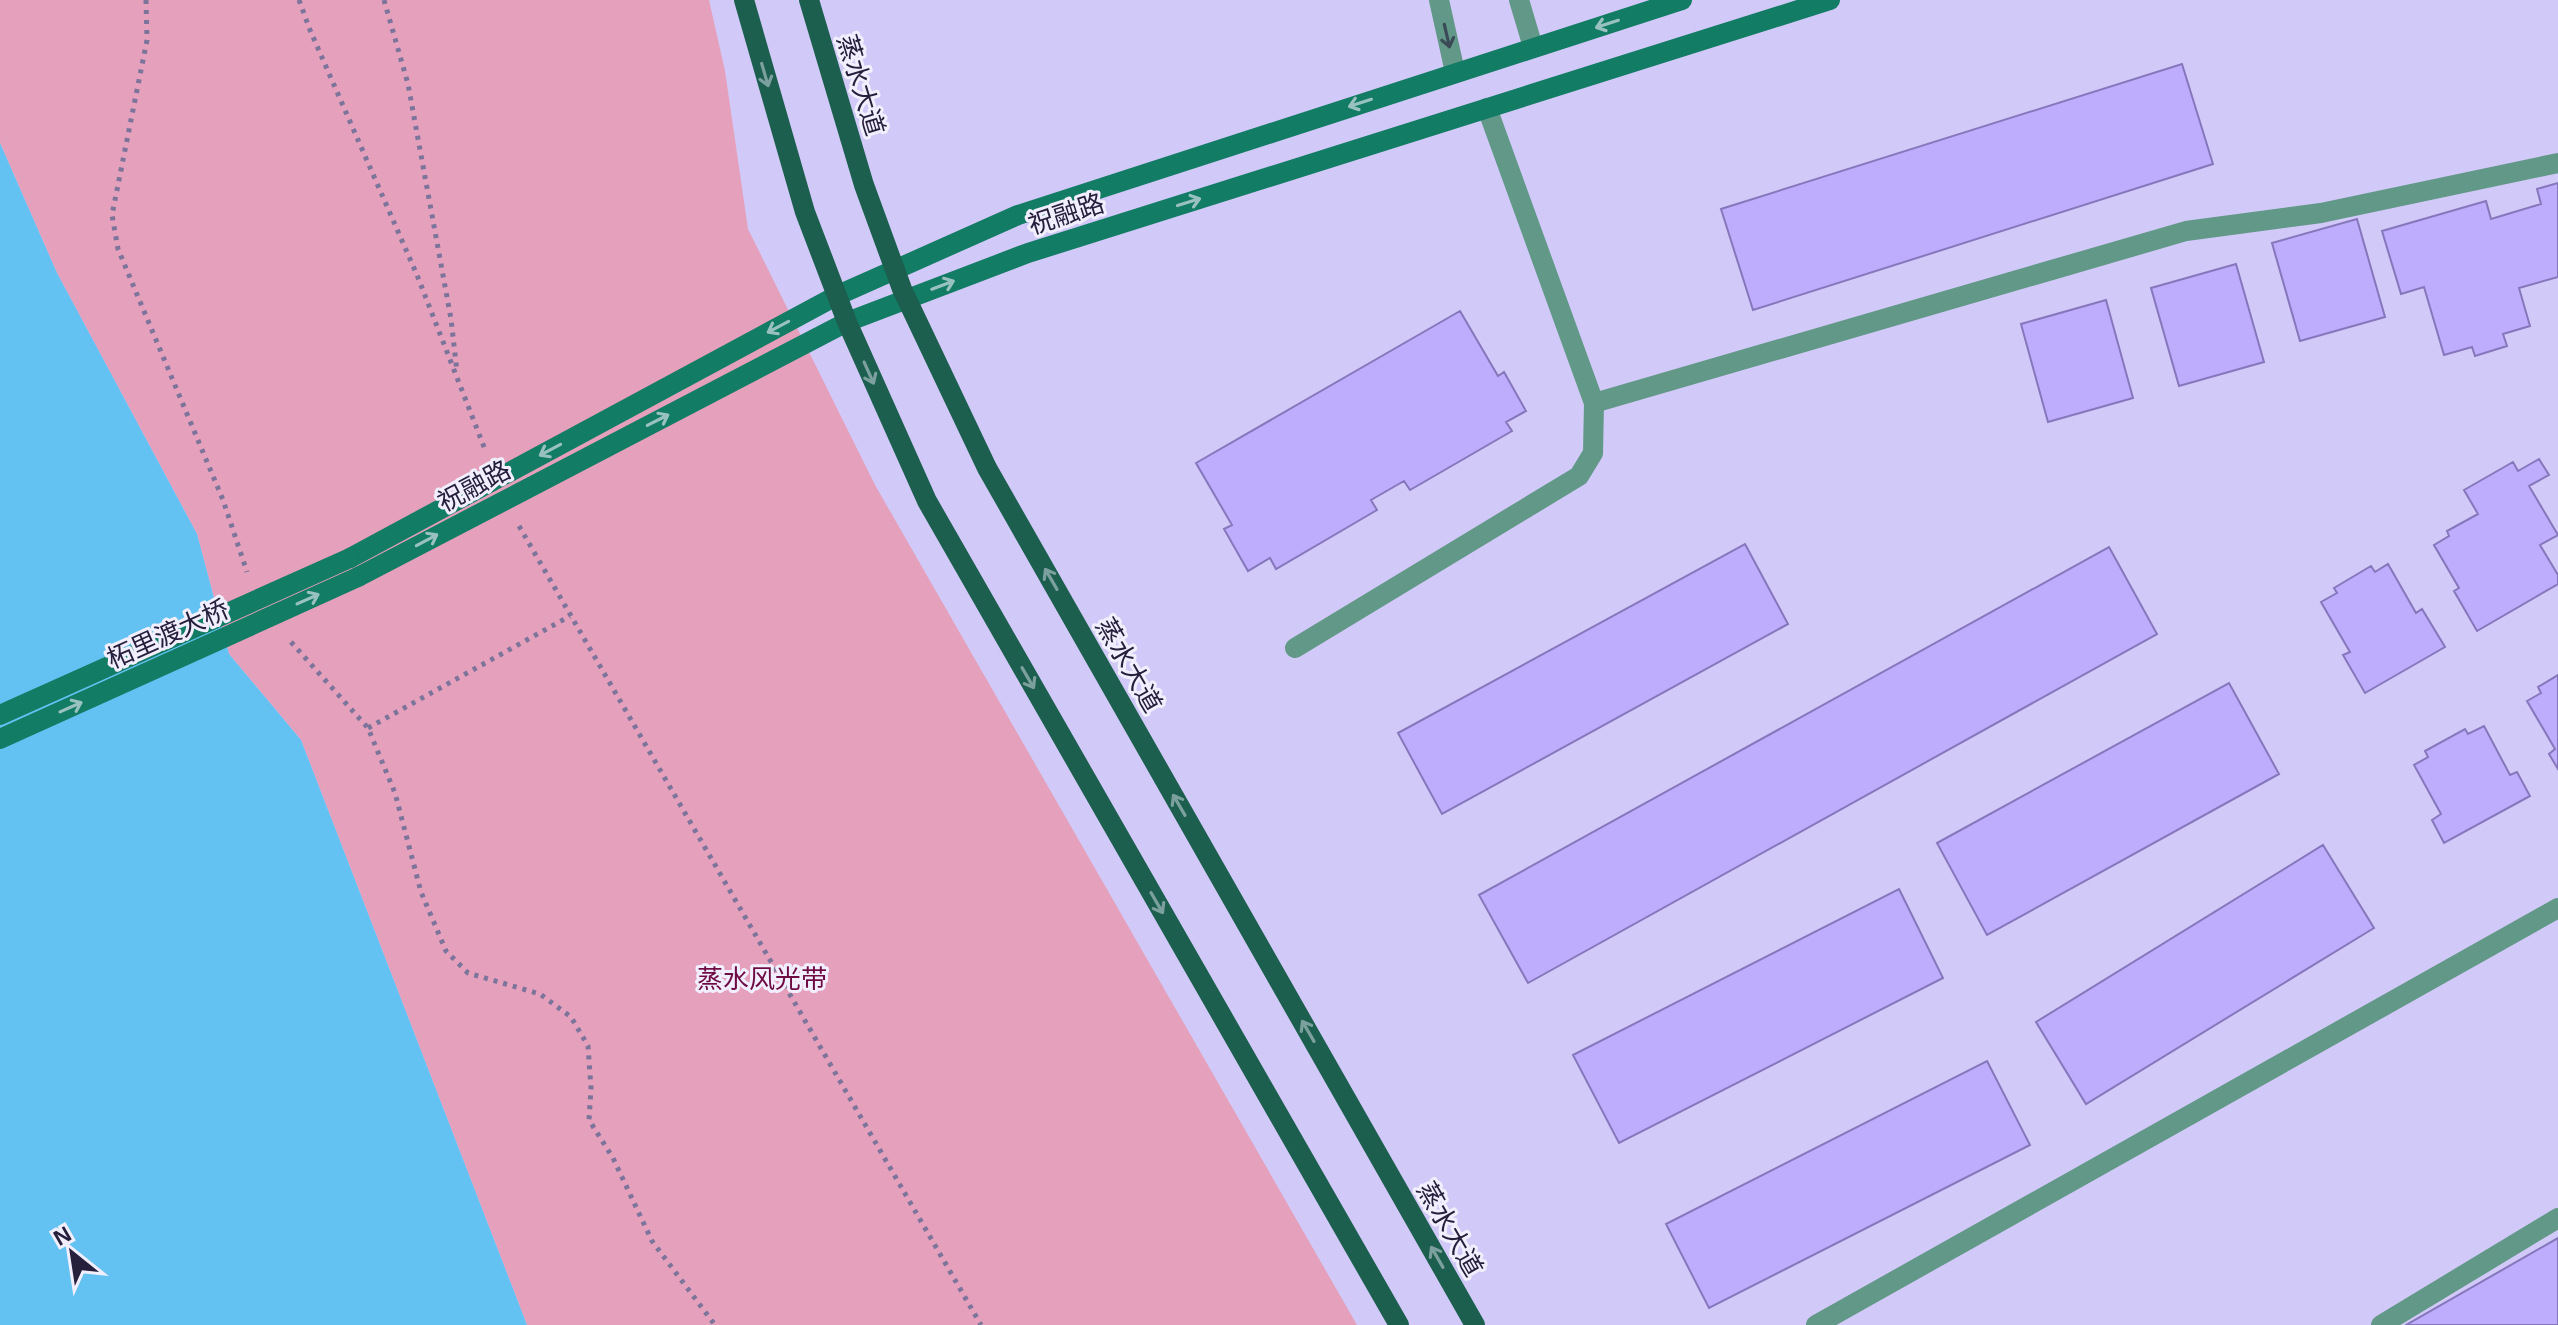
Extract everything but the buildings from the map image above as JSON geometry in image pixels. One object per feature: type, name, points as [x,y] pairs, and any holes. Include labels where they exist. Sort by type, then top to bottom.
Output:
[{"type":"main road","points":[[744,0],[805,212],[836,296],[927,501],[1399,1325]]},
{"type":"main road","name":"蒸水大道","points":[[809,0],[864,185],[895,269],[987,468],[1475,1325]]},
{"type":"main road","name":"祝融路","points":[[354,567],[497,479],[836,296],[1018,215],[1682,0]]},
{"type":"main road","name":"祝融路","points":[[354,567],[504,500],[847,322],[1028,253],[1830,0]]},
{"type":"main road","name":"柘里渡大桥","points":[[0,715],[354,567]]},
{"type":"main road","name":"柘里渡大桥","points":[[0,739],[354,567]]},
{"type":"street","points":[[1439,0],[1455,72]]},
{"type":"street","points":[[1519,0],[1533,47]]},
{"type":"street","points":[[1295,648],[1579,476],[1593,453],[1594,403],[1487,108]]},
{"type":"street","points":[[1594,403],[2186,231],[2321,213],[2558,163]]},
{"type":"street","points":[[1816,1325],[2558,908]]},
{"type":"street","points":[[2381,1325],[2558,1218]]},
{"type":"path","points":[[146,0],[147,40],[112,215],[118,249],[217,487],[252,581]]},
{"type":"path","points":[[299,0],[417,275],[497,479]]},
{"type":"path","points":[[384,0],[408,84],[451,319],[458,381]]},
{"type":"path","points":[[504,500],[981,1325]]},
{"type":"path","points":[[368,728],[570,616]]},
{"type":"path","points":[[282,632],[368,728],[395,793],[421,892],[446,951],[468,973],[540,994],[571,1017],[588,1046],[591,1088],[589,1120],[613,1158],[652,1241],[715,1325]]},
{"type":"green space","name":"蒸水风光带","points":[[0,0],[709,0],[725,71],[748,229],[875,485],[1357,1325],[527,1325],[301,740],[229,654],[197,534],[57,273],[0,143]]},
{"type":"water","points":[[0,143],[57,273],[197,534],[229,654],[301,740],[527,1325],[0,1325]]}]
